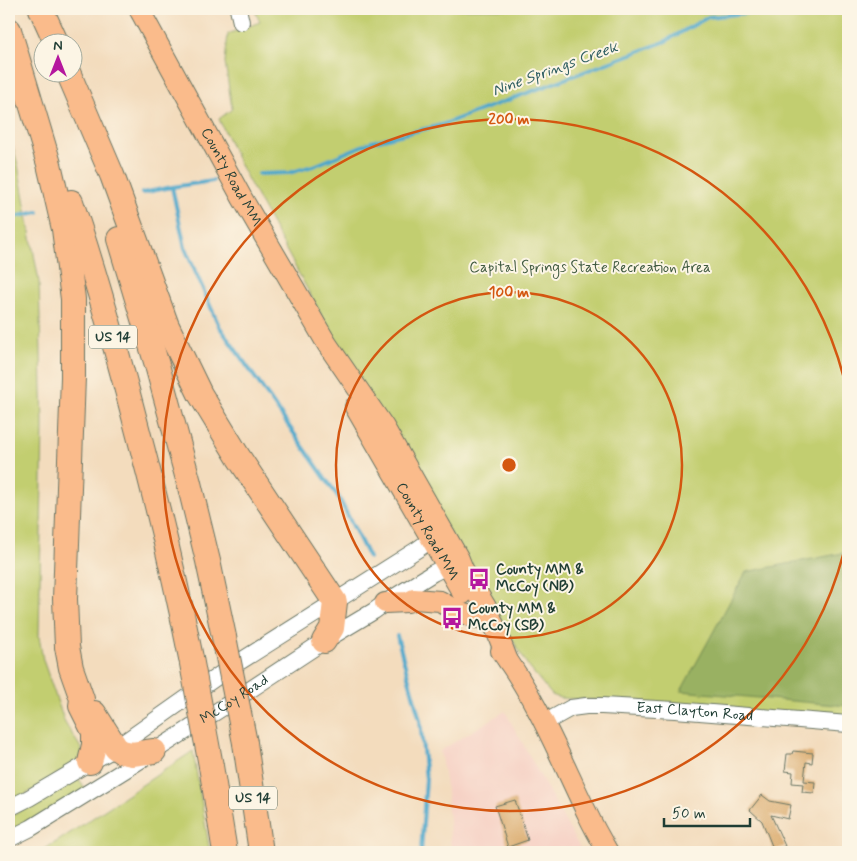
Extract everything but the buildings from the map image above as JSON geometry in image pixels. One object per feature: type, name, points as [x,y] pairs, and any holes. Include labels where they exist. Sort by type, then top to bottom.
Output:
[{"type":"highway","points":[[41,9],[50,32]]},
{"type":"highway","name":"US 14","points":[[9,23],[86,245],[121,365],[178,591],[225,852]]},
{"type":"highway","points":[[9,30],[49,164],[64,229],[73,299],[73,377],[65,599],[67,647],[71,668],[82,699],[81,706],[94,732],[94,746],[90,762]]},
{"type":"highway","name":"US 14","points":[[67,82],[123,251],[189,483],[208,561],[245,743],[261,852]]},
{"type":"highway","points":[[72,82],[112,175],[167,326],[200,394],[239,458],[335,602],[332,628],[324,641]]},
{"type":"highway","points":[[82,699],[87,703],[116,748],[122,752],[132,754],[154,751]]},
{"type":"main road","name":"County Road MM","points":[[139,9],[242,198],[327,344],[342,386],[438,536],[477,618],[508,661],[544,723],[608,852]]},
{"type":"main road","name":"County Road MM","points":[[452,562],[464,569],[489,612],[508,661]]},
{"type":"main road","points":[[385,603],[408,602],[414,599],[440,600],[458,612],[477,618]]},
{"type":"street","name":"McCoy Road","points":[[9,808],[116,748],[225,671],[438,536]]},
{"type":"street","name":"McCoy Road","points":[[9,839],[31,828],[236,699],[324,641],[452,562]]},
{"type":"street","name":"East Clayton Road","points":[[544,723],[571,708],[602,706],[848,724]]},
{"type":"shaded area","points":[[505,711],[582,852],[451,852],[447,792],[440,751]]},
{"type":"green space","name":"Capital Springs State Recreation Area","points":[[254,9],[848,9],[848,723],[606,700],[560,698],[552,695],[528,666],[419,480],[356,379],[240,165],[219,119],[232,109],[225,62],[228,34],[260,22]]},
{"type":"green space","points":[[9,133],[18,165],[39,282],[43,425],[39,636],[43,660],[65,723],[86,756],[9,805]]},
{"type":"green space","points":[[848,552],[848,706],[681,691],[746,572]]},
{"type":"green space","points":[[193,751],[210,852],[39,852],[58,841]]},
{"type":"green space","points":[[79,779],[88,793],[9,841],[9,817]]},
{"type":"waterway","name":"Nine Springs Creek","points":[[259,174],[289,173],[316,165],[371,142],[441,125],[664,42],[708,17],[772,9]]},
{"type":"waterway","points":[[142,193],[213,181]]},
{"type":"waterway","points":[[172,187],[185,248],[219,326],[339,498],[369,558]]},
{"type":"waterway","name":"Nine Springs Creek","points":[[9,218],[38,212]]},
{"type":"waterway","points":[[397,636],[420,720],[426,779],[421,852]]},
{"type":"place","name":"County MM & McCoy (NB)","points":[[479,579]]},
{"type":"place","name":"County MM & McCoy (SB)","points":[[452,618]]}]
